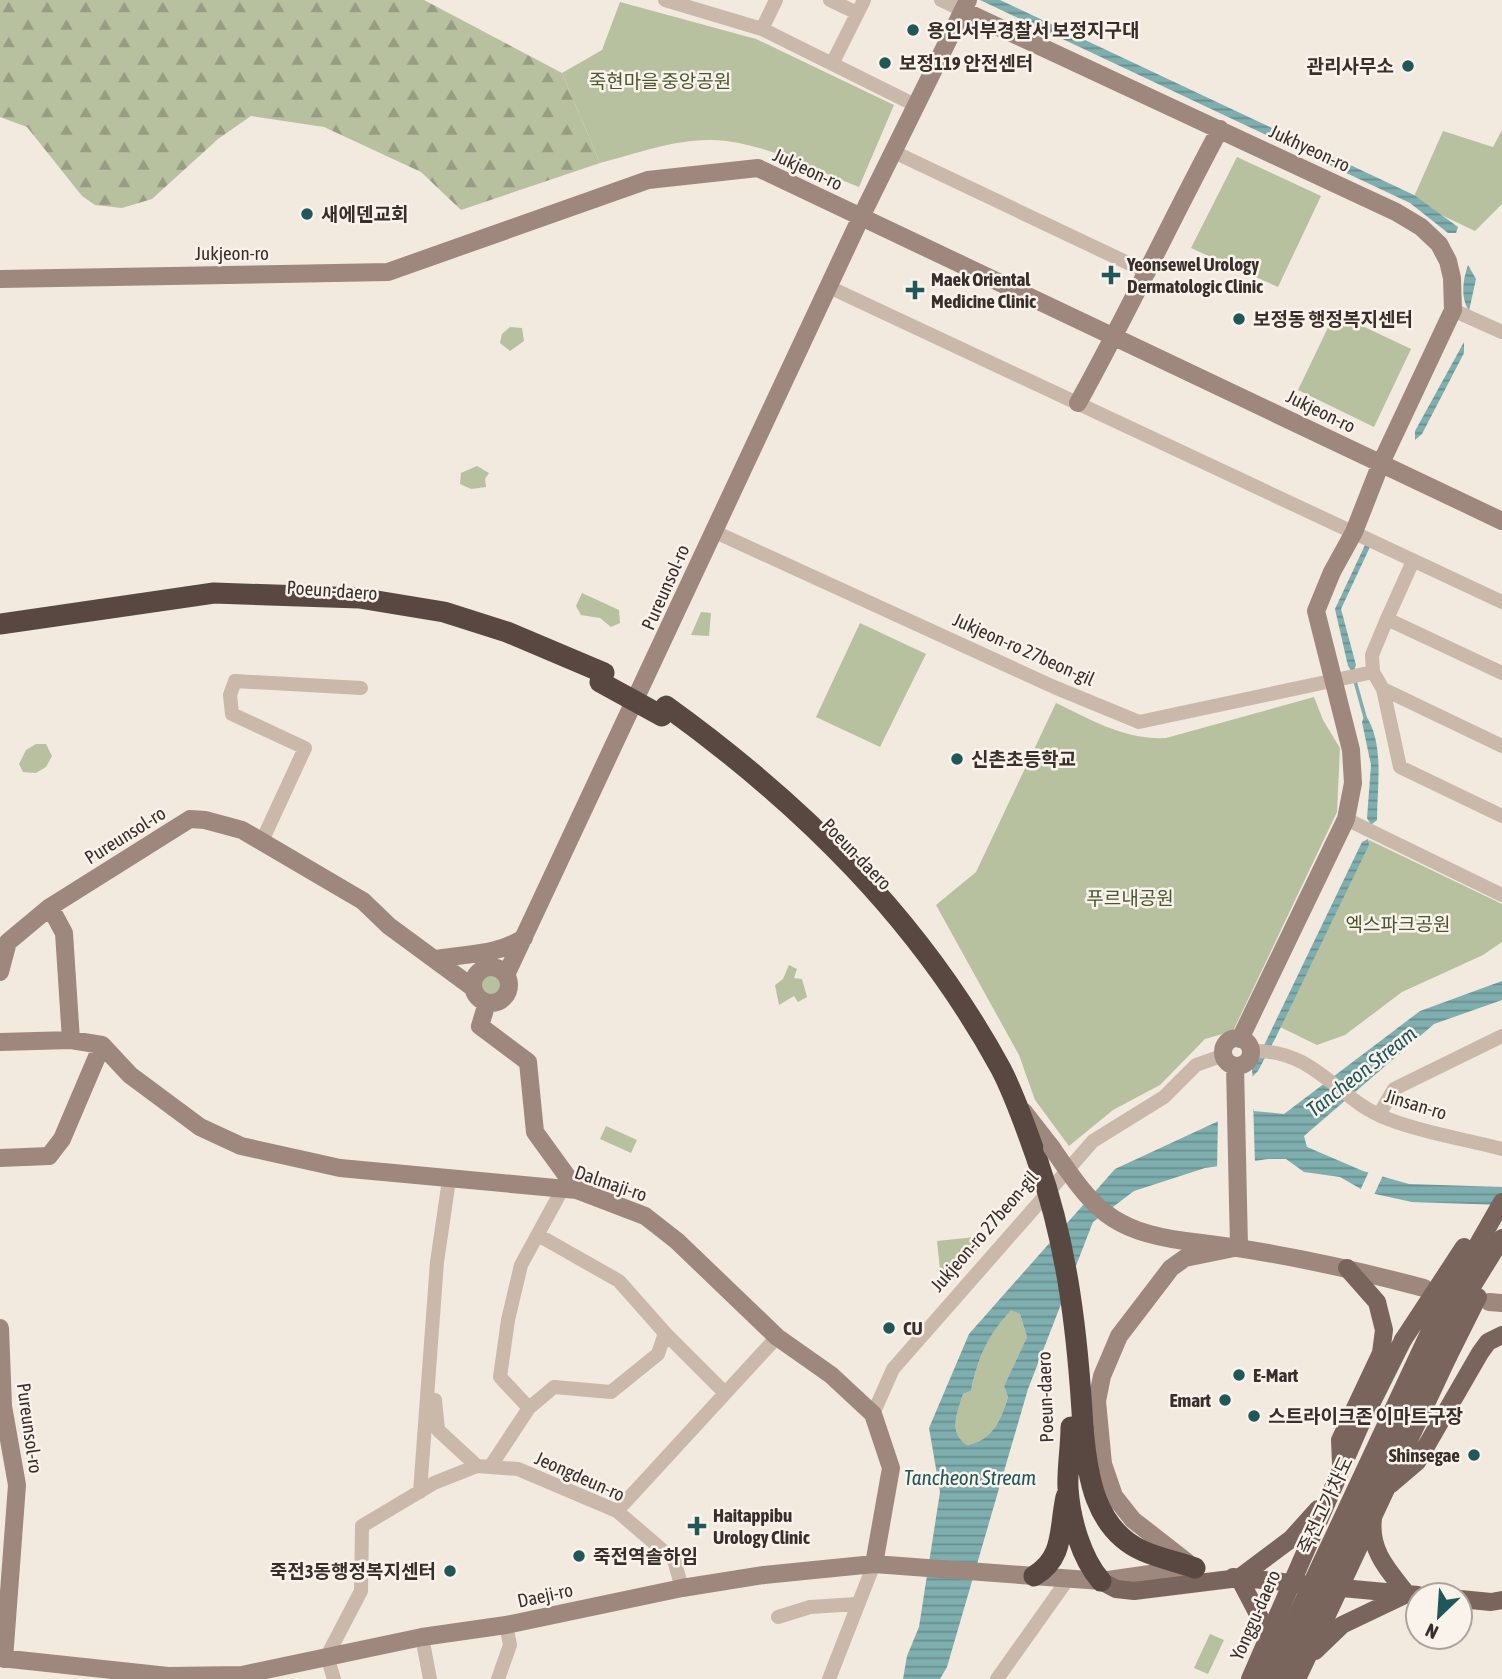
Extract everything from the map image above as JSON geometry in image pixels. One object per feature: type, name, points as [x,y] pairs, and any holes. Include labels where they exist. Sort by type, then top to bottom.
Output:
[{"type":"highway","name":"Poeun-daero","points":[[0,624],[214,593],[359,598],[444,612],[507,632],[602,678],[664,711],[771,786],[841,851],[881,895],[935,964],[988,1048],[1013,1097],[1039,1159],[1046,1226],[1068,1353],[1077,1428],[1089,1483],[1100,1509],[1116,1530],[1140,1550],[1195,1568]]},
{"type":"highway","name":"Poeun-daero","points":[[0,638],[218,607],[363,612],[448,626],[602,678]]},
{"type":"highway","name":"Poeun-daero","points":[[664,711],[763,794],[833,859],[881,912],[927,972],[994,1078],[1039,1159]]},
{"type":"highway","name":"Poeun-daero","points":[[1077,1428],[1068,1488],[1083,1552],[1089,1567],[1101,1581]]},
{"type":"highway","points":[[1032,1576],[1047,1569],[1056,1556],[1068,1488]]},
{"type":"main road","name":"Yonggu-daero","points":[[1250,1679],[1324,1514],[1339,1474],[1403,1340],[1502,1192]]},
{"type":"main road","name":"죽전고가차도","points":[[1267,1679],[1437,1316],[1502,1202]]},
{"type":"main road","name":"죽전고가차도","points":[[1281,1679],[1449,1324],[1502,1238]]},
{"type":"main road","points":[[1301,1672],[1384,1489],[1502,1252]]},
{"type":"main road","points":[[1269,1635],[1239,1578],[1280,1549],[1308,1523],[1339,1474],[1340,1440],[1381,1353],[1384,1330],[1377,1302],[1347,1268]]},
{"type":"main road","points":[[1384,1489],[1417,1462],[1480,1353],[1488,1342],[1502,1335]]},
{"type":"main road","points":[[1324,1514],[1333,1527],[1351,1532],[1371,1517]]},
{"type":"main road","points":[[1371,1517],[1373,1544],[1384,1566],[1404,1587]]},
{"type":"main road","name":"Poeun-daero","points":[[1195,1568],[1239,1578],[1404,1594]]},
{"type":"main road","name":"Poeun-daero","points":[[1101,1581],[1116,1589],[1133,1591],[1239,1578]]},
{"type":"main road","points":[[1301,1672],[1342,1625],[1404,1598]]},
{"type":"main road","points":[[1474,1602],[1498,1605]]},
{"type":"street","points":[[665,0],[703,5],[762,29],[915,105]]},
{"type":"street","points":[[762,29],[776,0]]},
{"type":"street","points":[[830,0],[861,6],[832,64]]},
{"type":"street","name":"Jukhyeon-ro","points":[[941,0],[966,5],[1396,212],[1420,227],[1439,244],[1448,261],[1453,310]]},
{"type":"street","name":"Pureunsol-ro","points":[[506,975],[861,217],[966,5]]},
{"type":"street","points":[[1078,403],[1149,273],[1189,187],[1220,129]]},
{"type":"street","points":[[894,152],[1149,273]]},
{"type":"street","name":"Jukjeon-ro","points":[[0,279],[388,272],[648,180],[758,168],[1116,335],[1502,520]]},
{"type":"street","points":[[829,287],[1502,602]]},
{"type":"street","points":[[1231,1066],[1248,1062],[1251,1047],[1346,819],[1353,783],[1351,750],[1316,611],[1332,572],[1354,532],[1381,463],[1453,310],[1502,332]]},
{"type":"street","name":"Jukjeon-ro 27beon-gil","points":[[713,531],[1054,687],[1139,722],[1371,672]]},
{"type":"street","points":[[1413,561],[1372,655],[1371,672],[1383,689],[1400,767],[1502,816]]},
{"type":"street","points":[[1387,619],[1502,673]]},
{"type":"street","points":[[261,841],[305,748],[232,713],[227,681],[361,688]]},
{"type":"street","points":[[1383,689],[1502,746]]},
{"type":"street","name":"Pureunsol-ro","points":[[0,972],[8,942],[50,907],[190,819],[205,820],[242,830],[363,901],[389,926],[472,987]]},
{"type":"street","points":[[1346,819],[1502,895]]},
{"type":"street","points":[[50,907],[64,933],[71,1040]]},
{"type":"street","points":[[436,959],[479,956],[507,948],[524,937]]},
{"type":"street","points":[[488,966],[496,967],[506,975],[509,982],[506,995],[500,1001],[487,1003],[480,1000],[472,987],[476,973],[488,966]]},
{"type":"street","points":[[487,1003],[480,1026],[528,1062],[535,1132],[570,1189],[521,1265],[508,1320],[500,1377],[529,1408]]},
{"type":"street","points":[[1383,1117],[1394,1089],[1502,1036]]},
{"type":"street","points":[[1239,1247],[1241,1227],[1231,1066],[1227,1042],[1235,1038],[1251,1047]]},
{"type":"street","points":[[0,1042],[71,1040],[102,1045],[62,1139],[50,1156],[0,1158]]},
{"type":"street","name":"Dalmaji-ro","points":[[102,1045],[130,1075],[200,1127],[240,1146],[340,1168],[570,1189],[645,1216],[677,1241],[777,1337],[831,1375],[873,1414],[891,1468],[882,1565]]},
{"type":"street","name":"Jinsan-ro","points":[[1251,1047],[1280,1052],[1307,1065],[1383,1117],[1502,1149]]},
{"type":"street","name":"Jukjeon-ro 27beon-gil","points":[[873,1414],[892,1369],[1093,1141],[1164,1097],[1196,1065],[1231,1066]]},
{"type":"street","points":[[1039,1159],[1080,1189],[1113,1221],[1153,1236],[1239,1247],[1347,1268],[1424,1288]]},
{"type":"street","points":[[420,1492],[436,1275],[449,1180]]},
{"type":"street","points":[[538,1235],[619,1281],[665,1334],[724,1394]]},
{"type":"street","points":[[1195,1568],[1133,1520],[1114,1496],[1103,1464],[1097,1401],[1102,1376],[1119,1336],[1171,1268],[1185,1258],[1239,1247]]},
{"type":"street","name":"Pureunsol-ro","points":[[0,1328],[3,1406],[17,1485],[2,1659]]},
{"type":"street","points":[[334,1679],[327,1656],[361,1591],[362,1526],[420,1492],[484,1466],[529,1408],[554,1387],[611,1392],[658,1354],[665,1334]]},
{"type":"street","points":[[617,1511],[777,1337]]},
{"type":"street","points":[[431,1371],[438,1430],[484,1466]]},
{"type":"street","name":"Jeongdeun-ro","points":[[484,1466],[517,1469],[617,1511],[674,1560],[682,1588]]},
{"type":"street","points":[[829,1679],[856,1604],[882,1565]]},
{"type":"street","name":"Daeji-ro","points":[[2,1659],[169,1676],[242,1677],[273,1674],[327,1656],[422,1637],[506,1625],[682,1588],[764,1575],[882,1565],[1101,1581],[1195,1568]]},
{"type":"street","points":[[997,1679],[1068,1578]]},
{"type":"street","points":[[778,1617],[810,1607],[856,1604]]},
{"type":"street","points":[[498,1679],[510,1644],[506,1625]]},
{"type":"street","points":[[422,1637],[430,1679]]},
{"type":"green space","points":[[0,0],[424,0],[562,73],[600,163],[461,210],[421,172],[324,127],[251,116],[218,139],[152,199],[122,208],[95,205],[82,196],[27,127],[0,117]]},
{"type":"green space","name":"죽현마을 중앙공원","points":[[620,2],[756,39],[894,105],[859,187],[768,151],[749,145],[711,140],[683,142],[600,163],[562,73],[602,50]]},
{"type":"green space","points":[[1502,130],[1502,204],[1475,231],[1412,201],[1443,131],[1493,147]]},
{"type":"green space","points":[[1237,157],[1321,196],[1278,287],[1191,248]]},
{"type":"green space","points":[[1335,313],[1411,349],[1374,427],[1298,390]]},
{"type":"green space","points":[[510,327],[522,328],[524,341],[510,351],[500,343],[502,334]]},
{"type":"green space","points":[[477,466],[489,473],[485,479],[486,487],[471,489],[460,484],[461,473]]},
{"type":"green space","points":[[582,593],[619,610],[620,623],[611,627],[600,618],[581,615],[576,606]]},
{"type":"green space","points":[[701,612],[711,613],[709,636],[691,635]]},
{"type":"green space","points":[[860,623],[926,654],[880,747],[816,717]]},
{"type":"green space","name":"푸르내공원","points":[[1314,697],[1323,720],[1340,748],[1337,812],[1233,1031],[1205,1039],[1160,1085],[1113,1110],[1069,1146],[1035,1100],[1019,1055],[936,905],[976,872],[1056,703],[1122,732],[1166,738]]},
{"type":"green space","points":[[36,744],[46,744],[52,756],[46,767],[36,773],[23,772],[19,764],[26,750]]},
{"type":"green space","name":"엑스파크공원","points":[[1369,840],[1502,904],[1502,942],[1483,955],[1402,992],[1345,1035],[1317,1045],[1278,1026]]},
{"type":"green space","points":[[789,965],[797,969],[794,978],[802,979],[807,997],[798,1002],[794,996],[779,1005],[775,985],[783,979]]},
{"type":"green space","points":[[491,975],[498,978],[501,985],[498,992],[491,995],[484,992],[481,985],[484,978]]},
{"type":"green space","points":[[606,1126],[637,1140],[631,1153],[600,1139]]},
{"type":"green space","points":[[984,1236],[985,1242],[968,1258],[947,1287],[942,1287],[937,1241]]},
{"type":"green space","points":[[1011,1309],[1020,1314],[1027,1337],[1004,1386],[1008,1397],[999,1421],[990,1434],[967,1445],[961,1440],[956,1428],[963,1394],[971,1391],[990,1337]]},
{"type":"green space","points":[[1210,1634],[1224,1640],[1208,1674],[1194,1668]]},
{"type":"water","points":[[980,0],[1000,0],[1414,195],[1458,227],[1456,233],[1448,233],[1410,203]]},
{"type":"water","points":[[1468,265],[1476,279],[1469,311],[1463,288]]},
{"type":"water","points":[[1464,342],[1464,353],[1422,434],[1415,440],[1415,431]]},
{"type":"water","points":[[1365,545],[1370,547],[1341,609],[1356,665],[1353,673],[1348,666],[1335,609]]},
{"type":"water","points":[[1365,714],[1378,751],[1377,820],[1371,825],[1367,818],[1371,765],[1362,722]]},
{"type":"water","name":"Tancheon Stream","points":[[1368,839],[1369,845],[1276,1037],[1258,1071],[1244,1085],[1254,1111],[1284,1114],[1420,1011],[1502,981],[1502,1000],[1434,1024],[1304,1136],[1307,1147],[1363,1171],[1409,1184],[1502,1187],[1502,1205],[1412,1202],[1366,1192],[1340,1177],[1304,1172],[1286,1159],[1268,1159],[1205,1168],[1134,1191],[1093,1222],[1028,1389],[947,1667],[940,1679],[903,1679],[907,1656],[919,1627],[940,1492],[929,1428],[969,1334],[1115,1169],[1225,1118],[1228,1080],[1254,1066],[1362,842]],"holes":[[[1011,1310],[1020,1314],[1027,1337],[1004,1386],[1008,1397],[1002,1414],[990,1434],[967,1445],[961,1440],[956,1429],[963,1394],[971,1391],[981,1357],[996,1328]]]},
{"type":"pier","points":[[1252,1069],[1253,1081],[1248,1085],[1253,1099],[1255,1164],[1217,1170],[1218,1117],[1221,1116],[1224,1084]]},
{"type":"pier","points":[[1370,1169],[1384,1173],[1373,1197],[1359,1193]]},
{"type":"waterway","points":[[1355,681],[1365,717]]},
{"type":"place","name":"용인서부경찰서 보정지구대","points":[[913,30]]},
{"type":"place","name":"보정119 안전센터","points":[[885,63]]},
{"type":"place","name":"관리사무소","points":[[1408,66]]},
{"type":"place","name":"새에덴교회","points":[[307,214]]},
{"type":"place","name":"Yeonsewel Urology Dermatologic Clinic","points":[[1111,275]]},
{"type":"place","name":"Maek Oriental Medicine Clinic","points":[[915,290]]},
{"type":"place","name":"보정동 행정복지센터","points":[[1239,319]]},
{"type":"place","name":"신촌초등학교","points":[[957,759]]},
{"type":"place","name":"CU","points":[[889,1328]]},
{"type":"place","name":"E-Mart","points":[[1239,1375]]},
{"type":"place","name":"Emart","points":[[1225,1400]]},
{"type":"place","name":"스트라이크존 이마트구장","points":[[1254,1416]]},
{"type":"place","name":"Shinsegae","points":[[1474,1455]]},
{"type":"place","name":"Haitappibu Urology Clinic","points":[[697,1526]]},
{"type":"place","name":"죽전역솔하임","points":[[579,1556]]},
{"type":"place","name":"죽전3동행정복지센터","points":[[450,1571]]}]
